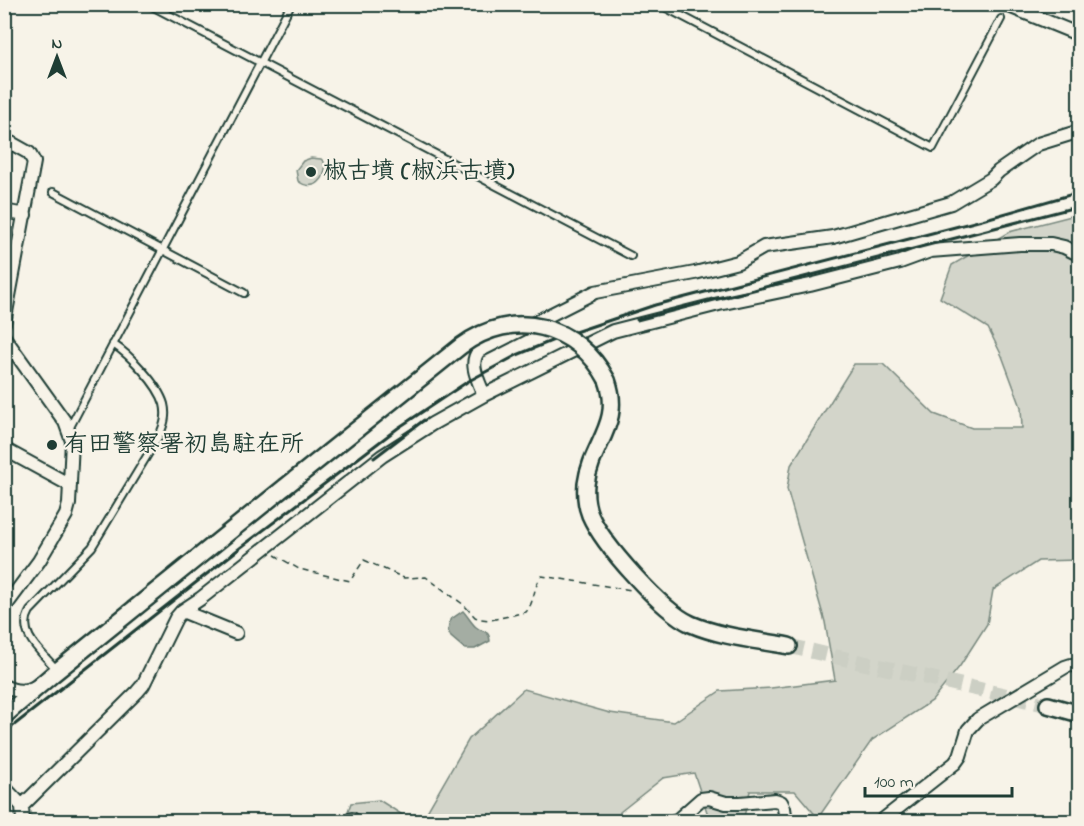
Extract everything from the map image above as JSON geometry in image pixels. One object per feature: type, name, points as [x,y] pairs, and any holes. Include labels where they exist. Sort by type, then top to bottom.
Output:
[{"type":"street","points":[[1004,4],[1080,35]]},
{"type":"street","points":[[484,395],[474,362],[475,355],[479,351],[595,292],[706,271],[738,262],[764,247],[833,237],[951,203],[991,179],[1038,144],[1080,131]]},
{"type":"street","points":[[4,139],[30,153],[34,162],[26,215],[4,322]]},
{"type":"street","points":[[4,211],[26,215]]},
{"type":"street","points":[[20,816],[143,685],[176,618],[182,611],[382,456],[432,424],[484,395],[613,331],[681,313],[810,285],[900,262],[930,251],[1020,244],[1052,244],[1080,255]]},
{"type":"street","points":[[4,716],[468,341],[496,327],[517,324],[544,328],[573,340],[592,357],[607,380],[612,396],[612,411],[586,483],[586,503],[595,524],[650,593],[680,619],[697,627],[789,646]]},
{"type":"street","points":[[4,337],[69,430],[72,441],[68,510],[24,582],[4,608]]},
{"type":"street","points":[[7,455],[69,485]]},
{"type":"street","points":[[182,611],[236,633]]},
{"type":"street","points":[[880,822],[955,763],[960,756],[968,730],[978,719],[1065,667],[1080,666]]},
{"type":"street","points":[[4,686],[15,691],[25,691],[34,688],[55,673]]},
{"type":"street","points":[[1048,705],[1080,714]]},
{"type":"street","points":[[4,787],[20,816],[33,822]]},
{"type":"street","points":[[675,822],[701,799],[709,798],[726,803],[775,800],[781,802],[786,822]]},
{"type":"lane","points":[[148,4],[631,256]]},
{"type":"lane","points":[[69,430],[291,4]]},
{"type":"lane","points":[[659,4],[933,148],[1001,19]]},
{"type":"lane","points":[[53,192],[244,293]]},
{"type":"lane","points":[[55,673],[27,635],[24,628],[26,619],[30,611],[92,547],[164,425],[163,402],[158,393],[134,359],[113,344]]},
{"type":"path","points":[[265,547],[299,568],[350,581],[364,560],[404,578],[426,577],[464,605],[475,617],[486,620],[526,612],[530,608],[536,586],[542,576],[650,593]]},
{"type":"shaded area","points":[[311,158],[321,159],[325,168],[322,179],[314,185],[298,181],[296,170],[303,161]]},
{"type":"shaded area","points":[[1079,214],[1079,560],[1038,561],[993,590],[987,624],[960,666],[932,701],[872,740],[818,818],[795,791],[750,791],[743,821],[707,821],[707,812],[694,773],[663,778],[620,812],[621,821],[424,822],[428,810],[469,739],[524,689],[610,713],[674,722],[720,691],[771,688],[835,680],[825,622],[787,489],[791,465],[854,364],[883,364],[934,414],[972,428],[1022,428],[1021,407],[1002,356],[988,328],[940,298],[952,265],[1009,232]]},
{"type":"shaded area","points":[[463,611],[474,626],[487,633],[490,641],[475,649],[465,649],[451,637],[448,631],[450,620]]},
{"type":"shaded area","points":[[379,800],[412,821],[344,822],[351,803]]},
{"type":"tunnel","points":[[789,646],[1048,705]]},
{"type":"railway","points":[[4,733],[240,548],[398,428],[467,382],[517,355],[566,335],[655,305],[982,220],[1080,192]]},
{"type":"railway","points":[[637,320],[1080,206]]},
{"type":"railway","points":[[374,458],[424,420]]},
{"type":"place","name":"椒古墳 (椒浜古墳)","points":[[311,172]]},
{"type":"place","name":"有田警察署初島駐在所","points":[[52,445]]}]
